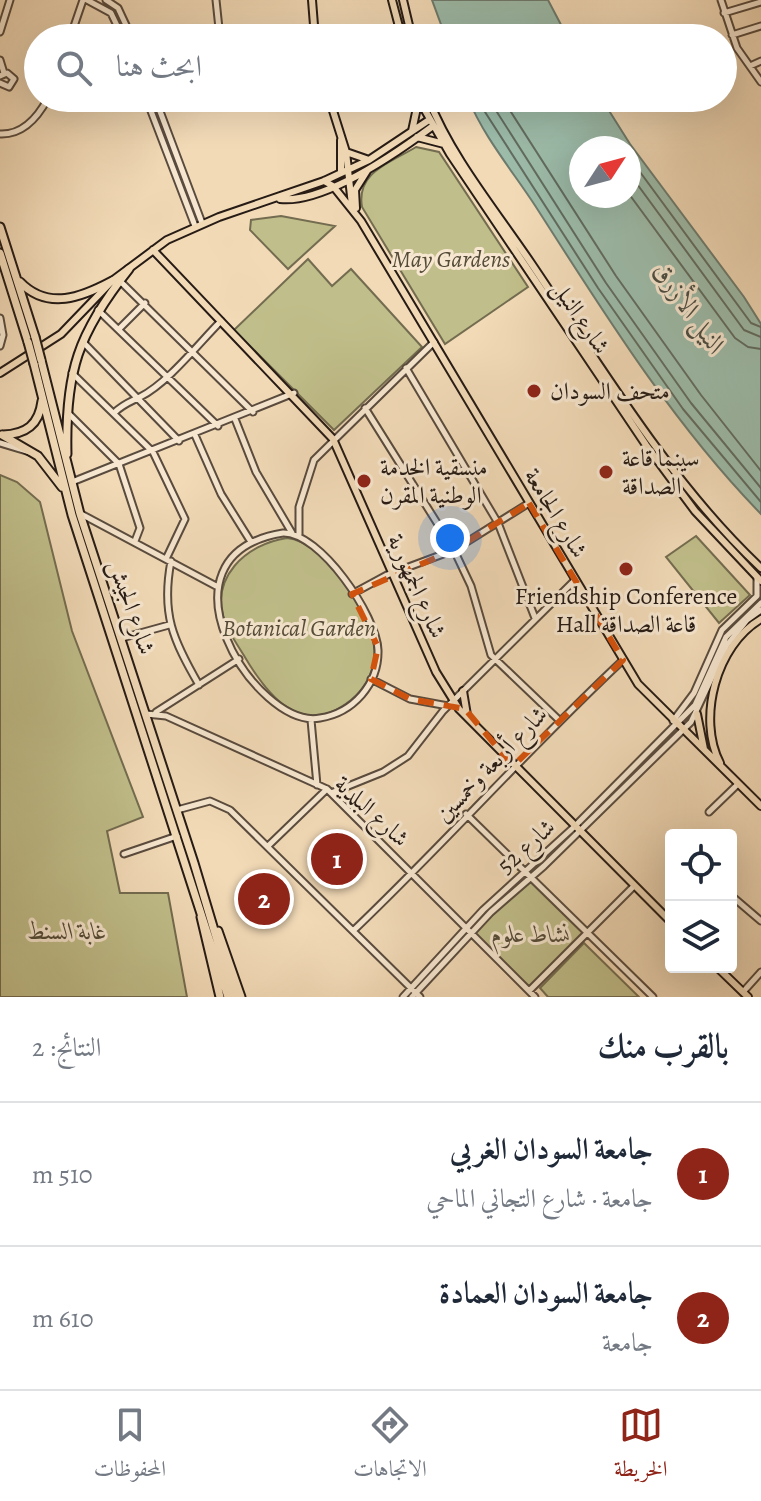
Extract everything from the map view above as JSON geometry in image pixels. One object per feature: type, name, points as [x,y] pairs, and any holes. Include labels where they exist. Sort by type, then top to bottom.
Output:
[{"type":"highway","name":"شارع الجيش","points":[[0,227],[80,514],[210,914],[231,997]]},
{"type":"highway","name":"شارع الجيش","points":[[0,253],[31,339]]},
{"type":"highway","points":[[67,465],[65,410],[71,372],[98,310],[116,281],[129,269]]},
{"type":"highway","points":[[16,279],[36,295],[63,300],[88,294],[116,281]]},
{"type":"highway","name":"شارع الجيش","points":[[38,362],[66,494],[231,997]]},
{"type":"highway","points":[[1,438],[31,428],[40,415],[42,391]]},
{"type":"highway","points":[[1,438],[31,450],[44,461],[66,494]]},
{"type":"highway","points":[[202,907],[202,930],[220,997]]},
{"type":"highway","points":[[210,914],[241,997]]},
{"type":"main road","points":[[312,0],[314,24]]},
{"type":"main road","points":[[392,0],[398,24]]},
{"type":"main road","points":[[403,0],[409,24]]},
{"type":"main road","name":"شارع الجامعة","points":[[333,112],[346,152],[349,199],[356,214],[623,660],[638,684],[761,806]]},
{"type":"main road","points":[[413,136],[416,112]]},
{"type":"main road","name":"شارع النيل","points":[[427,112],[591,356],[702,504],[761,568]]},
{"type":"main road","name":"شارع النيل","points":[[432,112],[445,145],[466,171]]},
{"type":"main road","points":[[280,199],[303,197],[349,179],[434,121]]},
{"type":"main road","points":[[413,136],[445,145]]},
{"type":"main road","name":"شارع الجامعة","points":[[341,137],[341,173]]},
{"type":"main road","points":[[346,152],[369,164]]},
{"type":"main road","points":[[129,269],[153,250],[198,225],[280,199],[349,169],[369,164]]},
{"type":"main road","points":[[356,214],[355,190],[369,164]]},
{"type":"main road","name":"شارع الجامعة","points":[[324,181],[333,186],[356,214]]},
{"type":"main road","name":"شارع الجمهورية","points":[[153,250],[294,393],[333,439],[451,704],[665,916]]},
{"type":"main road","points":[[0,373],[70,327],[116,281]]},
{"type":"main road","name":"شارع النيل","points":[[591,356],[628,419],[695,511],[759,578]]},
{"type":"main road","points":[[628,419],[635,414]]},
{"type":"main road","points":[[695,511],[702,504]]},
{"type":"main road","points":[[724,770],[710,739],[709,711],[720,674],[733,648],[761,619]]},
{"type":"main road","points":[[441,683],[464,690],[467,718]]},
{"type":"main road","points":[[699,707],[705,752]]},
{"type":"main road","points":[[723,973],[745,994]]},
{"type":"street","points":[[0,32],[10,0]]},
{"type":"street","points":[[77,24],[89,0],[111,13],[116,24]]},
{"type":"street","points":[[106,0],[118,8],[125,24]]},
{"type":"street","points":[[216,0],[219,24]]},
{"type":"street","points":[[721,0],[728,24]]},
{"type":"street","points":[[724,13],[761,2]]},
{"type":"street","points":[[737,33],[761,26]]},
{"type":"street","points":[[737,44],[761,82]]},
{"type":"street","points":[[0,60],[2,75],[13,77],[13,83],[5,87],[0,83]]},
{"type":"street","points":[[750,66],[761,61]]},
{"type":"street","points":[[0,134],[22,129],[36,112]]},
{"type":"street","points":[[151,112],[198,225]]},
{"type":"street","points":[[160,112],[198,225]]},
{"type":"street","points":[[154,122],[163,119]]},
{"type":"street","points":[[116,281],[145,303],[253,412]]},
{"type":"street","points":[[120,328],[145,303]]},
{"type":"street","points":[[98,310],[218,426]]},
{"type":"street","points":[[0,318],[0,346]]},
{"type":"street","points":[[114,413],[126,401],[138,399],[166,375],[221,321]]},
{"type":"street","points":[[83,342],[179,441]]},
{"type":"street","points":[[296,533],[309,469],[333,439],[434,342]]},
{"type":"street","points":[[406,368],[498,523],[535,618]]},
{"type":"street","points":[[71,372],[153,452],[185,519],[169,560],[166,600],[169,625],[199,685]]},
{"type":"street","points":[[72,482],[294,393]]},
{"type":"street","points":[[365,408],[454,550],[471,586],[490,653],[559,720]]},
{"type":"street","points":[[65,410],[119,464],[140,528],[135,541]]},
{"type":"street","points":[[235,419],[256,472],[296,533],[334,562],[378,647],[365,691],[346,708],[311,720],[294,716],[267,698],[240,659],[219,620],[216,586],[236,554],[251,542],[296,533]]},
{"type":"street","points":[[195,435],[221,494],[251,542]]},
{"type":"street","points":[[352,594],[392,573],[454,550],[529,503]]},
{"type":"street","points":[[80,514],[216,586]]},
{"type":"street","points":[[677,725],[722,630],[757,596],[759,578]]},
{"type":"street","points":[[268,846],[329,791],[383,772],[408,756],[464,690],[575,580]]},
{"type":"street","points":[[677,725],[699,707],[726,637],[761,603]]},
{"type":"street","points":[[677,725],[699,707],[727,645],[761,610]]},
{"type":"street","points":[[122,638],[169,625]]},
{"type":"street","points":[[146,714],[156,712],[240,659]]},
{"type":"street","name":"شارع أربعة وخمسين","points":[[354,930],[413,873],[513,766],[623,660]]},
{"type":"street","points":[[371,679],[410,699],[451,704]]},
{"type":"street","points":[[699,707],[709,711]]},
{"type":"street","name":"شارع البلدية","points":[[156,712],[329,791],[535,997]]},
{"type":"street","points":[[311,720],[317,785]]},
{"type":"street","name":"شارع 52","points":[[403,997],[414,994],[469,931],[577,830],[677,725]]},
{"type":"street","points":[[709,812],[738,784]]},
{"type":"street","points":[[177,810],[217,802],[268,846],[414,994]]},
{"type":"street","points":[[466,814],[653,997]]},
{"type":"street","points":[[124,854],[178,836]]},
{"type":"street","points":[[529,991],[634,886]]},
{"type":"street","points":[[737,899],[761,921]]},
{"type":"street","points":[[745,994],[761,972]]},
{"type":"highlighted area","points":[[529,503],[623,660],[513,766],[465,709],[410,699],[371,679],[378,647],[352,594],[454,550]]},
{"type":"green space","name":"May Gardens","points":[[416,147],[439,152],[528,287],[445,344],[362,207],[364,185],[370,177]]},
{"type":"green space","points":[[281,216],[335,226],[288,269],[250,230],[251,220]]},
{"type":"green space","points":[[308,259],[332,286],[351,269],[422,347],[334,430],[234,330]]},
{"type":"green space","name":"غابة السنط","points":[[0,475],[17,482],[40,502],[72,631],[143,817],[107,831],[120,893],[168,893],[187,997],[0,997]]},
{"type":"green space","points":[[696,536],[750,595],[719,623],[666,557]]},
{"type":"green space","name":"Botanical Garden","points":[[287,538],[301,542],[316,552],[343,580],[364,614],[374,646],[370,676],[362,689],[333,711],[316,715],[301,714],[287,707],[263,684],[229,630],[221,606],[222,591],[235,566],[258,547]]},
{"type":"green space","name":"نشاط علوم","points":[[531,879],[587,934],[528,989],[474,932]]},
{"type":"green space","points":[[584,943],[639,997],[548,997],[540,988]]},
{"type":"water","points":[[432,0],[548,0],[561,24],[441,24]]},
{"type":"water","name":"النيل الأزرق","points":[[474,112],[610,112],[625,136],[569,136],[569,208],[641,208],[641,159],[761,324],[761,514],[669,405]]},
{"type":"place","name":"متحف السودان","points":[[534,391]]},
{"type":"place","name":"سينما قاعة الصداقة","points":[[606,472]]},
{"type":"place","name":"منسقية الخدمة الوطنية المقرن","points":[[364,481]]},
{"type":"place","name":"Friendship Conference Hall قاعة الصداقة","points":[[626,569]]},
{"type":"place","name":"جامعة السودان الغربي","points":[[337,859]]},
{"type":"place","name":"جامعة السودان العمادة","points":[[264,899]]}]
